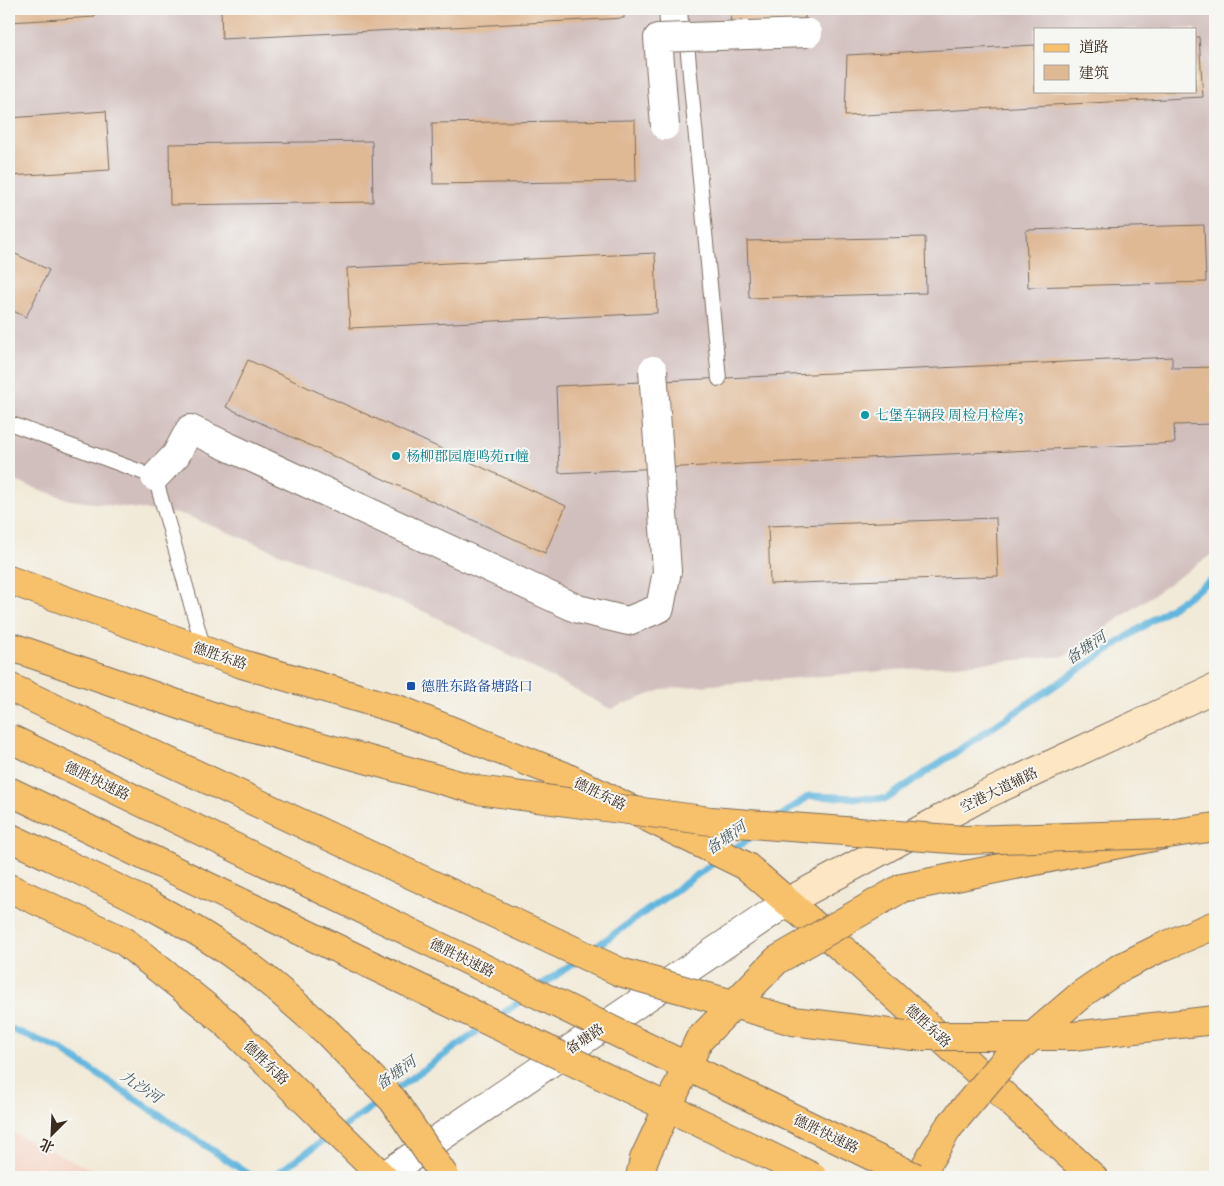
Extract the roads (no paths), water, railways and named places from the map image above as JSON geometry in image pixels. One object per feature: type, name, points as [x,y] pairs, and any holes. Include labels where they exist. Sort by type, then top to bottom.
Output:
[{"type":"main road","name":"德胜东路","points":[[9,580],[242,664],[400,710],[564,776],[746,866],[861,965],[1093,1177]]},
{"type":"main road","points":[[9,646],[218,718],[477,790],[711,821],[964,840],[1168,834]]},
{"type":"main road","points":[[9,688],[620,972],[793,1021],[913,1036],[1074,1036],[1215,1020]]},
{"type":"main road","name":"空港大道辅路","points":[[788,902],[985,795],[1215,688]]},
{"type":"main road","name":"德胜快速路","points":[[9,738],[915,1177]]},
{"type":"main road","points":[[9,791],[813,1177]]},
{"type":"main road","points":[[640,1177],[644,1159],[699,1040],[777,960],[902,888],[1168,834],[1215,827]]},
{"type":"main road","points":[[9,837],[188,926],[250,967],[326,1031],[393,1100],[444,1177]]},
{"type":"main road","name":"德胜东路","points":[[9,888],[124,941],[224,1022],[382,1177]]},
{"type":"main road","points":[[919,1177],[948,1128],[1008,1057],[1083,993],[1118,969],[1160,948],[1215,925]]},
{"type":"main road","points":[[326,1031],[390,1114],[410,1146],[425,1177]]},
{"type":"street","points":[[673,9],[675,37]]},
{"type":"street","points":[[665,126],[658,38],[808,33]]},
{"type":"street","points":[[155,477],[176,455],[190,429],[578,608],[628,621],[660,608],[666,571],[653,370]]},
{"type":"street","name":"备塘路","points":[[382,1177],[788,902]]},
{"type":"lane","points":[[684,9],[719,378]]},
{"type":"lane","points":[[9,423],[155,477],[204,650]]},
{"type":"waterway","name":"备塘河","points":[[778,818],[809,796],[886,799],[1215,578]]},
{"type":"waterway","name":"备塘河","points":[[731,851],[757,833]]},
{"type":"waterway","name":"备塘河","points":[[590,951],[718,860]]},
{"type":"waterway","name":"备塘河","points":[[539,987],[578,960]]},
{"type":"waterway","name":"备塘河","points":[[497,1018],[527,996]]},
{"type":"waterway","name":"备塘河","points":[[393,1091],[484,1027]]},
{"type":"waterway","name":"九沙河","points":[[9,1028],[60,1049],[253,1177]]},
{"type":"waterway","name":"备塘河","points":[[342,1128],[384,1098]]},
{"type":"waterway","name":"备塘河","points":[[272,1177],[331,1135]]},
{"type":"place","name":"七堡车辆段 周检月检库3","points":[[865,415]]},
{"type":"place","name":"杨柳郡园鹿鸣苑11幢","points":[[396,456]]},
{"type":"place","name":"德胜东路备塘路口","points":[[411,686]]}]
